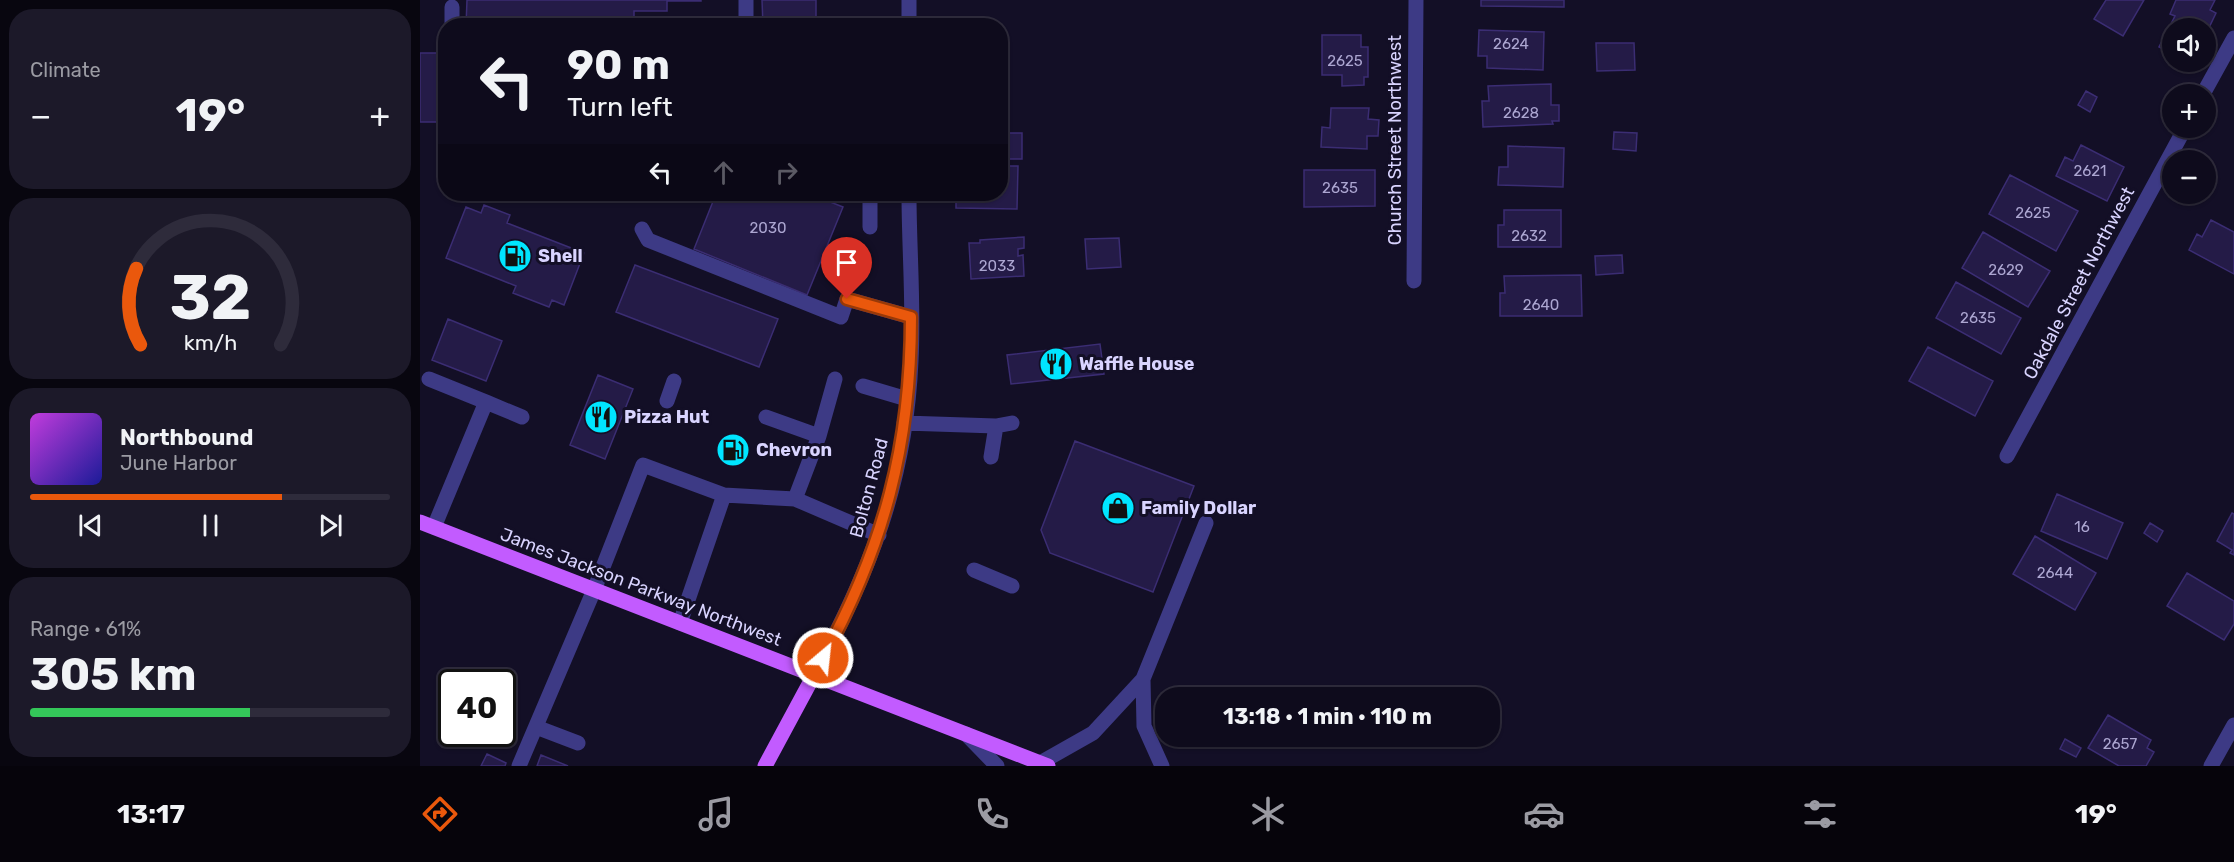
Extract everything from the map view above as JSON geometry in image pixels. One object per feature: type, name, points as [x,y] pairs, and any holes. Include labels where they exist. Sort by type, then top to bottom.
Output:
[{"type":"main road","name":"James Jackson Parkway Northwest","points":[[427,525],[1044,764]]},
{"type":"main road","name":"Bolton Road","points":[[765,766],[814,675]]},
{"type":"street","points":[[746,0],[746,18]]},
{"type":"street","points":[[909,0],[909,18]]},
{"type":"street","name":"Church Street Northwest","points":[[1414,281],[1416,0]]},
{"type":"street","points":[[452,7],[452,18]]},
{"type":"street","points":[[2209,84],[2234,38]]},
{"type":"street","name":"Oakdale Street Northwest","points":[[2007,456],[2181,138]]},
{"type":"street","points":[[870,201],[870,228]]},
{"type":"street","name":"Bolton Road","points":[[814,675],[849,612],[879,535],[893,488],[908,399],[911,362],[909,201]]},
{"type":"street","points":[[642,229],[648,240],[841,317],[847,299],[911,317]]},
{"type":"street","points":[[429,379],[522,417]]},
{"type":"street","points":[[795,500],[819,436],[835,379]]},
{"type":"street","points":[[666,401],[674,381]]},
{"type":"street","points":[[863,386],[908,399]]},
{"type":"street","points":[[427,525],[486,402]]},
{"type":"street","points":[[766,417],[819,436]]},
{"type":"street","points":[[904,423],[996,426],[1012,423]]},
{"type":"street","points":[[991,457],[996,426]]},
{"type":"street","points":[[519,766],[594,590],[643,465],[724,495],[795,500],[879,535]]},
{"type":"street","points":[[680,623],[724,495]]},
{"type":"street","points":[[1044,764],[1093,733],[1143,679],[1206,523]]},
{"type":"street","points":[[974,570],[1012,586]]},
{"type":"street","points":[[1143,679],[1144,726],[1162,766]]},
{"type":"street","points":[[2211,766],[2234,725]]},
{"type":"street","points":[[536,727],[578,743]]},
{"type":"street","points":[[966,734],[997,766]]},
{"type":"building","points":[[467,0],[701,0],[667,1],[667,11],[634,11],[634,18],[466,18]]},
{"type":"building","points":[[762,0],[816,0],[816,18],[763,18]]},
{"type":"building","points":[[1481,0],[1564,0],[1564,7],[1481,6]]},
{"type":"building","points":[[2106,0],[2144,0],[2123,36],[2094,19]]},
{"type":"building","points":[[2176,0],[2215,0],[2210,10],[2216,13],[2214,18],[2174,18],[2175,16],[2170,14]]},
{"type":"building","points":[[1479,30],[1544,32],[1543,70],[1487,68],[1487,56],[1478,56]]},
{"type":"building","points":[[1322,35],[1361,35],[1361,47],[1368,47],[1368,77],[1364,77],[1364,85],[1342,86],[1342,75],[1322,75]]},
{"type":"building","points":[[1596,43],[1634,43],[1635,70],[1597,71]]},
{"type":"building","points":[[420,53],[437,53],[438,122],[420,122]]},
{"type":"building","points":[[1551,84],[1551,105],[1559,105],[1559,121],[1552,121],[1553,124],[1483,127],[1482,101],[1489,101],[1488,86]]},
{"type":"building","points":[[2086,91],[2097,97],[2090,112],[2078,105]]},
{"type":"building","points":[[1331,108],[1369,108],[1368,119],[1379,120],[1378,136],[1367,136],[1367,149],[1321,147],[1322,127],[1330,128]]},
{"type":"building","points":[[1614,132],[1637,133],[1636,151],[1613,149]]},
{"type":"building","points":[[1008,133],[1022,133],[1022,159],[1008,159]]},
{"type":"building","points":[[2081,145],[2124,167],[2107,201],[2056,176],[2065,157],[2073,161]]},
{"type":"building","points":[[1508,146],[1564,148],[1563,187],[1498,185],[1499,167],[1508,167]]},
{"type":"building","points":[[1008,166],[1018,166],[1017,209],[956,208],[956,201],[1008,201]]},
{"type":"building","points":[[1304,170],[1375,170],[1375,206],[1304,207]]},
{"type":"building","points":[[2010,175],[2078,211],[2056,251],[1989,214]]},
{"type":"building","points":[[713,201],[828,201],[843,207],[807,295],[694,249]]},
{"type":"building","name":"Shell","points":[[484,205],[510,215],[507,223],[584,253],[564,305],[552,300],[549,307],[513,293],[516,286],[446,258],[466,207],[481,213]]},
{"type":"building","points":[[1504,210],[1561,210],[1561,247],[1498,247],[1498,225],[1504,225]]},
{"type":"building","points":[[2211,220],[2234,232],[2234,274],[2189,250],[2197,234],[2202,237]]},
{"type":"building","points":[[1983,232],[2050,271],[2028,307],[1962,268]]},
{"type":"building","points":[[1024,237],[1024,248],[1018,249],[1018,256],[1023,255],[1024,276],[971,279],[969,243]]},
{"type":"building","points":[[1119,238],[1121,267],[1087,269],[1085,239]]},
{"type":"building","points":[[1622,255],[1623,273],[1596,275],[1595,256]]},
{"type":"building","points":[[635,265],[778,319],[759,367],[616,312]]},
{"type":"building","points":[[1581,275],[1582,316],[1500,316],[1500,293],[1505,293],[1504,276]]},
{"type":"building","points":[[1956,282],[2021,318],[2001,354],[1936,318]]},
{"type":"building","points":[[448,319],[502,341],[486,381],[432,360]]},
{"type":"building","name":"Waffle House","points":[[1100,344],[1104,374],[1011,384],[1007,355]]},
{"type":"building","points":[[1928,347],[1993,381],[1975,416],[1909,381]]},
{"type":"building","name":"Pizza Hut","points":[[598,375],[633,389],[605,459],[570,445]]},
{"type":"building","name":"Family Dollar","points":[[1075,441],[1194,486],[1153,592],[1050,553],[1041,530]]},
{"type":"building","points":[[2057,494],[2123,523],[2107,559],[2041,531]]},
{"type":"building","points":[[2232,513],[2234,514],[2234,555],[2230,553],[2232,550],[2217,541]]},
{"type":"building","points":[[2150,523],[2163,531],[2157,542],[2144,533]]},
{"type":"building","points":[[2035,536],[2096,573],[2075,610],[2013,574]]},
{"type":"building","points":[[2187,573],[2234,601],[2234,624],[2224,640],[2167,606]]},
{"type":"building","points":[[2108,715],[2151,740],[2147,748],[2154,752],[2146,766],[2119,766],[2088,748]]},
{"type":"building","points":[[2065,739],[2081,748],[2076,757],[2060,749]]},
{"type":"building","points":[[487,754],[506,763],[505,766],[481,766]]},
{"type":"building","points":[[541,755],[568,766],[537,766]]},
{"type":"place","name":"Shell","points":[[515,256]]},
{"type":"place","name":"Waffle House","points":[[1056,364]]},
{"type":"place","name":"Pizza Hut","points":[[601,417]]},
{"type":"place","name":"Chevron","points":[[733,450]]},
{"type":"place","name":"Family Dollar","points":[[1118,508]]},
{"type":"route","points":[[823,658],[849,612],[884,522],[903,433],[911,362],[911,317],[847,299]]}]
